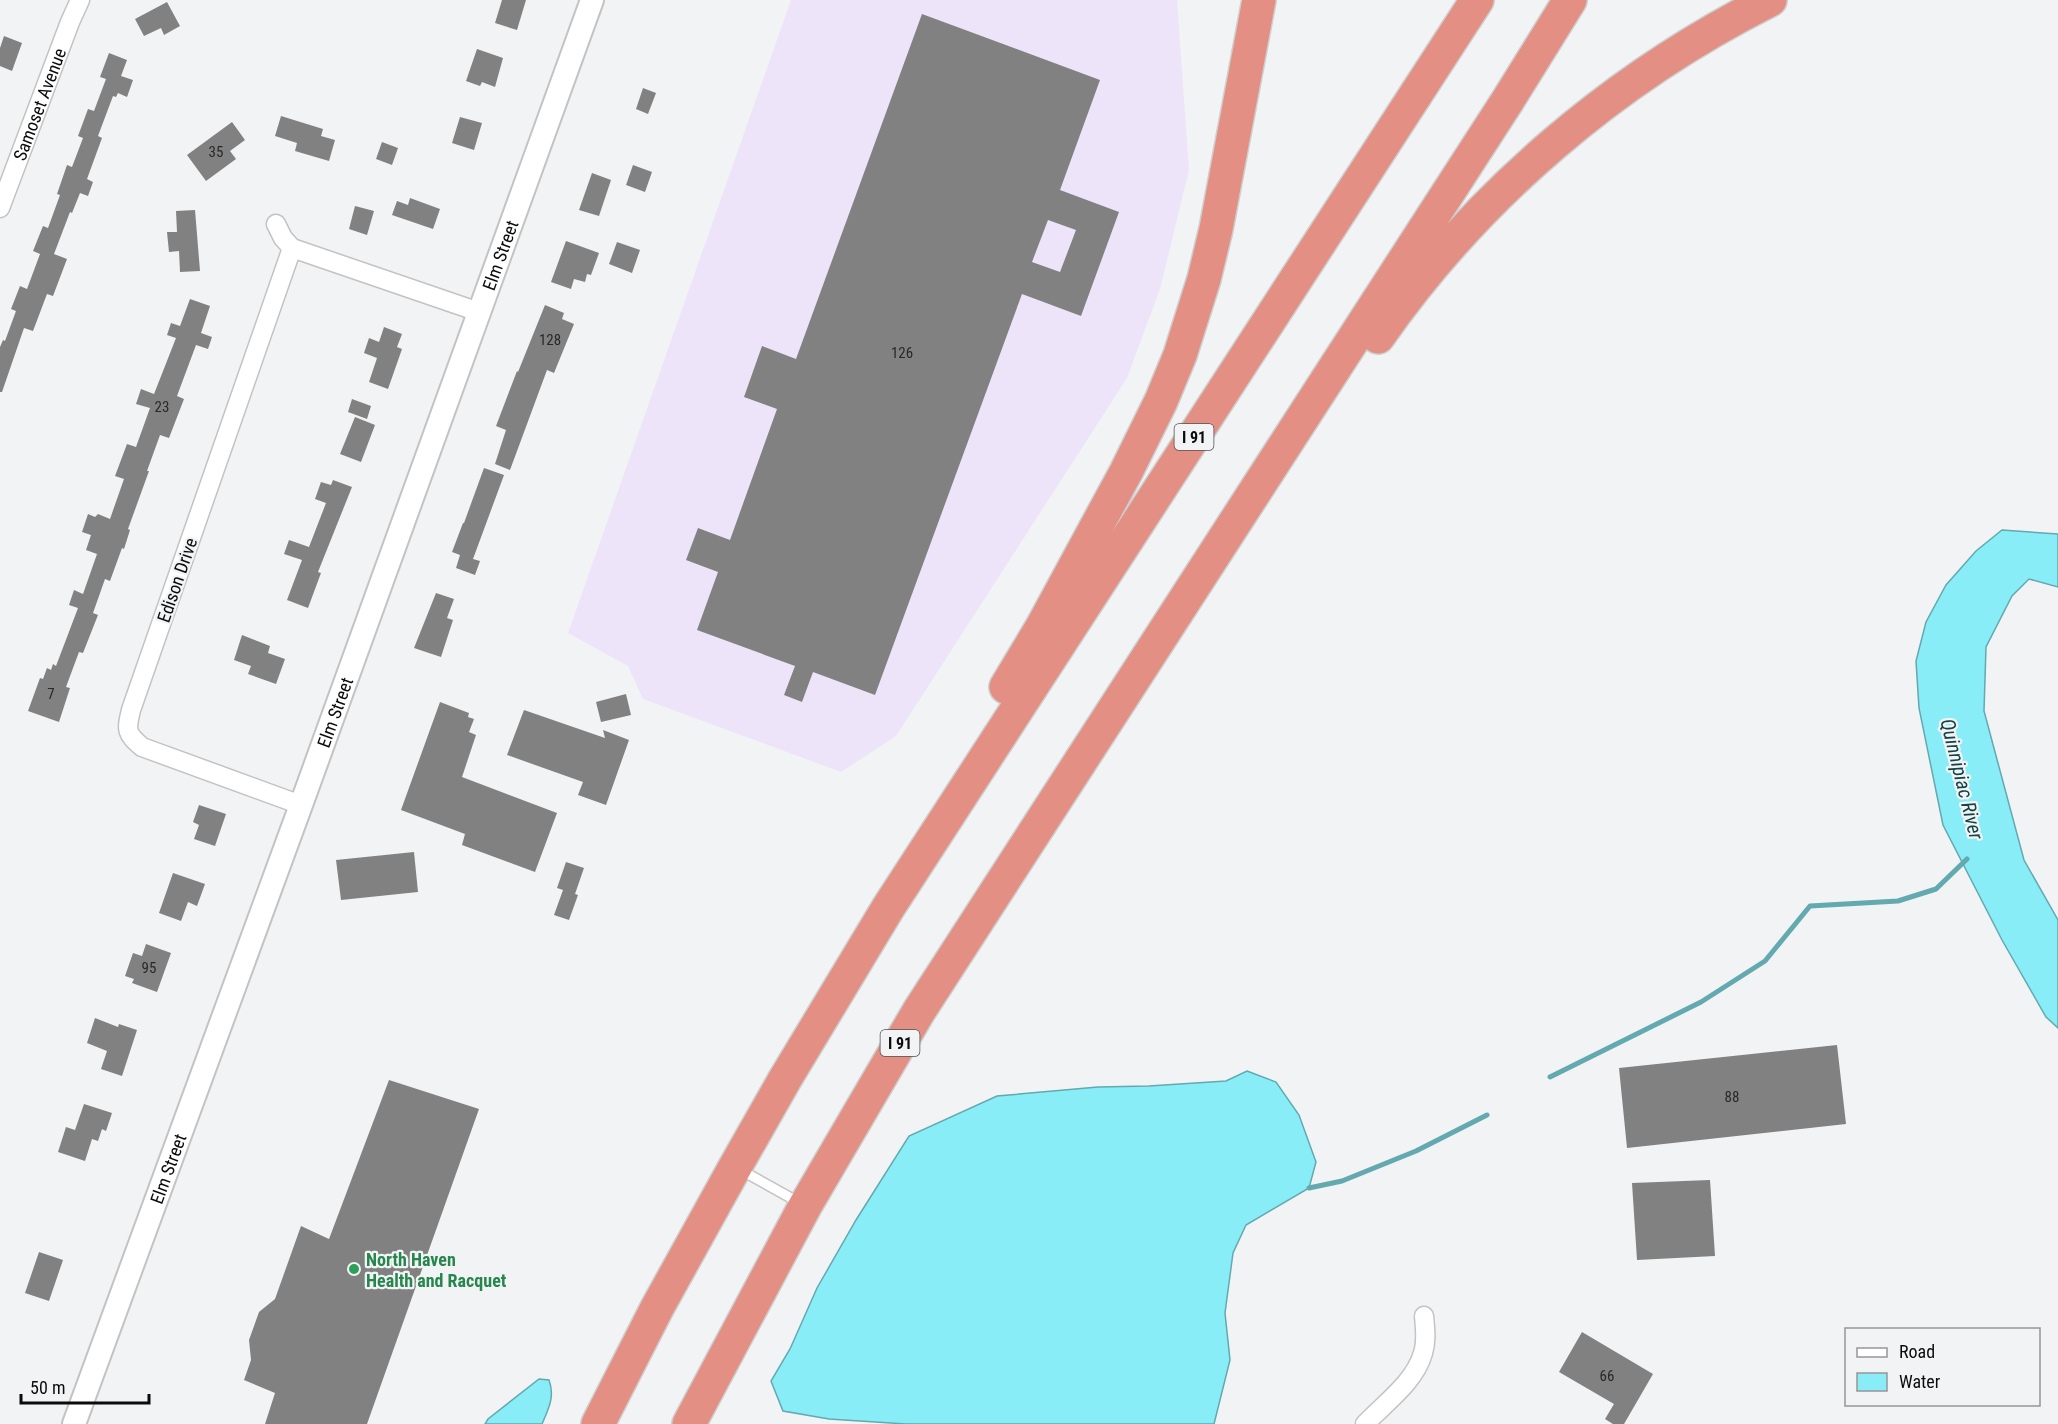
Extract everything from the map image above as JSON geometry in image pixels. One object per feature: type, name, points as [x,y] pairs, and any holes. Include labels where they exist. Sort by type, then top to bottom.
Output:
[{"type":"highway","points":[[911,874],[923,830],[935,801],[1042,627],[1126,472],[1169,383],[1190,325],[1210,256],[1259,0]]},
{"type":"highway","name":"I 91","points":[[598,1424],[657,1308],[735,1167],[837,992],[1477,0]]},
{"type":"highway","name":"I 91","points":[[689,1424],[805,1206],[957,950],[1508,100],[1570,0]]},
{"type":"highway","points":[[1282,449],[1311,427],[1330,408],[1397,311],[1437,262],[1537,159],[1586,118],[1639,79],[1700,40],[1770,0]]},
{"type":"street","name":"Samoset Avenue","points":[[0,208],[80,0]]},
{"type":"street","name":"Elm Street","points":[[74,1424],[592,0]]},
{"type":"street","points":[[276,224],[283,238],[292,248],[479,312]]},
{"type":"street","name":"Edison Drive","points":[[292,248],[131,710],[127,730],[130,737],[142,747],[301,805]]},
{"type":"street","points":[[1365,1424],[1406,1383],[1416,1369],[1423,1353],[1426,1336],[1424,1316]]},
{"type":"lane","points":[[735,1167],[805,1206]]},
{"type":"shaded area","points":[[791,0],[1177,0],[1189,170],[1160,289],[1127,378],[896,736],[841,772],[643,699],[628,666],[568,633]]},
{"type":"water","name":"Quinnipiac River","points":[[2002,530],[2058,534],[2058,587],[2029,579],[2012,596],[1986,647],[1984,711],[2024,860],[2058,920],[2058,1028],[2046,1017],[2002,940],[1943,825],[1919,708],[1916,661],[1926,622],[1946,585],[1976,551]]},
{"type":"water","points":[[1247,1071],[1276,1082],[1299,1115],[1316,1162],[1309,1188],[1246,1225],[1233,1253],[1225,1313],[1230,1360],[1214,1424],[906,1424],[829,1419],[783,1411],[771,1381],[790,1349],[817,1288],[856,1220],[909,1136],[997,1096],[1098,1087],[1226,1081]]},
{"type":"water","points":[[539,1379],[549,1380],[551,1386],[549,1407],[542,1424],[485,1424],[488,1419]]},
{"type":"building","points":[[502,0],[526,0],[517,30],[495,23]]},
{"type":"building","points":[[167,2],[180,26],[164,35],[161,28],[144,36],[135,19]]},
{"type":"building","points":[[922,14],[1100,80],[1060,190],[1119,212],[1081,316],[1022,294],[875,695],[813,672],[802,702],[784,695],[795,666],[697,630],[718,572],[686,560],[698,528],[730,540],[777,409],[744,397],[762,346],[796,359]],"holes":[[[1048,220],[1076,230],[1060,272],[1032,262]]]},
{"type":"building","points":[[4,36],[22,43],[12,71],[0,66],[0,48]]},
{"type":"building","points":[[477,49],[503,58],[495,87],[482,82],[480,86],[466,81]]},
{"type":"building","points":[[109,53],[127,60],[121,76],[133,80],[127,97],[118,93],[116,97],[113,96],[98,136],[102,138],[87,179],[93,182],[88,196],[80,193],[54,254],[67,259],[53,296],[47,294],[33,331],[24,328],[2,392],[0,392],[0,347],[3,340],[5,341],[16,311],[11,309],[20,286],[27,289],[40,254],[33,251],[43,226],[48,228],[60,195],[57,194],[67,165],[72,167],[83,138],[78,136],[88,109],[94,111],[106,79],[100,77]]},
{"type":"building","points":[[643,88],[656,93],[648,114],[636,109]]},
{"type":"building","points":[[281,116],[323,129],[321,136],[335,140],[329,161],[295,151],[297,143],[275,136]]},
{"type":"building","points":[[460,117],[482,123],[474,150],[452,143]]},
{"type":"building","points":[[232,122],[245,140],[230,151],[236,159],[206,181],[187,155]]},
{"type":"building","points":[[382,142],[398,148],[392,165],[376,159]]},
{"type":"building","points":[[633,165],[652,172],[645,192],[626,185]]},
{"type":"building","points":[[592,173],[611,180],[599,216],[579,210]]},
{"type":"building","points":[[410,198],[440,209],[433,229],[392,215],[397,201],[408,205]]},
{"type":"building","points":[[355,206],[374,211],[367,235],[349,229]]},
{"type":"building","points":[[195,210],[200,271],[180,272],[179,251],[169,252],[167,232],[177,232],[176,211]]},
{"type":"building","points":[[566,241],[599,253],[591,275],[587,274],[585,282],[574,279],[571,289],[551,282]]},
{"type":"building","points":[[617,242],[640,250],[632,273],[609,264]]},
{"type":"building","points":[[190,299],[210,306],[201,333],[212,337],[208,349],[196,345],[177,396],[184,399],[169,438],[160,435],[128,529],[130,530],[124,549],[122,548],[110,581],[105,579],[93,613],[98,615],[83,653],[79,652],[66,687],[70,688],[59,722],[28,711],[40,678],[43,679],[47,668],[51,670],[53,664],[56,666],[78,608],[69,605],[74,590],[83,594],[97,554],[86,550],[91,535],[82,532],[88,514],[95,517],[98,514],[110,519],[124,479],[115,476],[127,444],[136,447],[150,408],[136,404],[141,389],[154,394],[176,338],[167,335],[171,323],[180,326]]},
{"type":"building","points":[[545,305],[564,313],[562,319],[574,324],[554,373],[547,370],[510,470],[495,464],[506,430],[496,426]]},
{"type":"building","points":[[384,327],[402,334],[397,347],[402,349],[388,389],[369,382],[377,358],[364,353],[369,338],[379,342]]},
{"type":"building","points":[[352,399],[371,406],[367,419],[348,412]]},
{"type":"building","points":[[355,417],[375,425],[361,462],[340,454]]},
{"type":"building","points":[[484,468],[504,475],[473,559],[480,561],[475,575],[456,568],[460,555],[452,552]]},
{"type":"building","points":[[333,480],[352,487],[318,572],[321,573],[308,608],[287,600],[302,560],[284,554],[289,540],[309,547],[326,503],[315,499],[321,482],[331,485]]},
{"type":"building","points":[[436,593],[454,599],[447,618],[453,620],[441,657],[414,648]]},
{"type":"building","points":[[242,635],[270,646],[268,653],[285,659],[276,684],[248,674],[251,666],[234,660]]},
{"type":"building","points":[[626,694],[631,715],[601,722],[596,702]]},
{"type":"building","points":[[440,702],[469,713],[468,717],[474,719],[469,732],[476,735],[462,777],[557,813],[535,872],[462,845],[465,834],[401,810]]},
{"type":"building","points":[[524,710],[605,738],[603,730],[629,740],[606,805],[578,795],[583,782],[507,755]]},
{"type":"building","points":[[199,805],[226,814],[215,846],[194,839],[199,825],[193,822]]},
{"type":"building","points":[[414,852],[418,892],[341,900],[336,860]]},
{"type":"building","points":[[566,862],[584,868],[569,920],[554,915],[563,890],[557,888]]},
{"type":"building","points":[[173,873],[205,884],[197,906],[188,902],[181,921],[159,913]]},
{"type":"building","points":[[146,944],[171,953],[157,992],[132,983],[134,979],[125,976],[133,953],[142,956]]},
{"type":"building","points":[[95,1018],[118,1027],[119,1024],[137,1030],[122,1076],[101,1069],[107,1051],[87,1043]]},
{"type":"building","points":[[1837,1045],[1846,1124],[1627,1148],[1619,1068]]},
{"type":"building","name":"North Haven Health and Racquet","points":[[389,1080],[479,1109],[367,1424],[265,1424],[275,1393],[244,1380],[251,1360],[249,1340],[259,1312],[275,1299],[301,1226],[329,1239]]},
{"type":"building","points":[[84,1104],[112,1113],[106,1131],[102,1129],[98,1141],[92,1139],[85,1161],[58,1152],[66,1127],[75,1130]]},
{"type":"building","points":[[1710,1180],[1715,1256],[1637,1260],[1632,1183]]},
{"type":"building","points":[[39,1252],[63,1260],[49,1301],[25,1293]]},
{"type":"building","points":[[1582,1332],[1653,1374],[1624,1424],[1613,1424],[1605,1419],[1614,1404],[1559,1372]]},
{"type":"waterway","points":[[1550,1077],[1701,1002],[1765,961],[1810,906],[1898,901],[1936,889],[1967,859]]},
{"type":"waterway","points":[[1309,1188],[1342,1181],[1416,1151],[1487,1115]]},
{"type":"place","name":"North Haven Health and Racquet","points":[[354,1269]]}]
